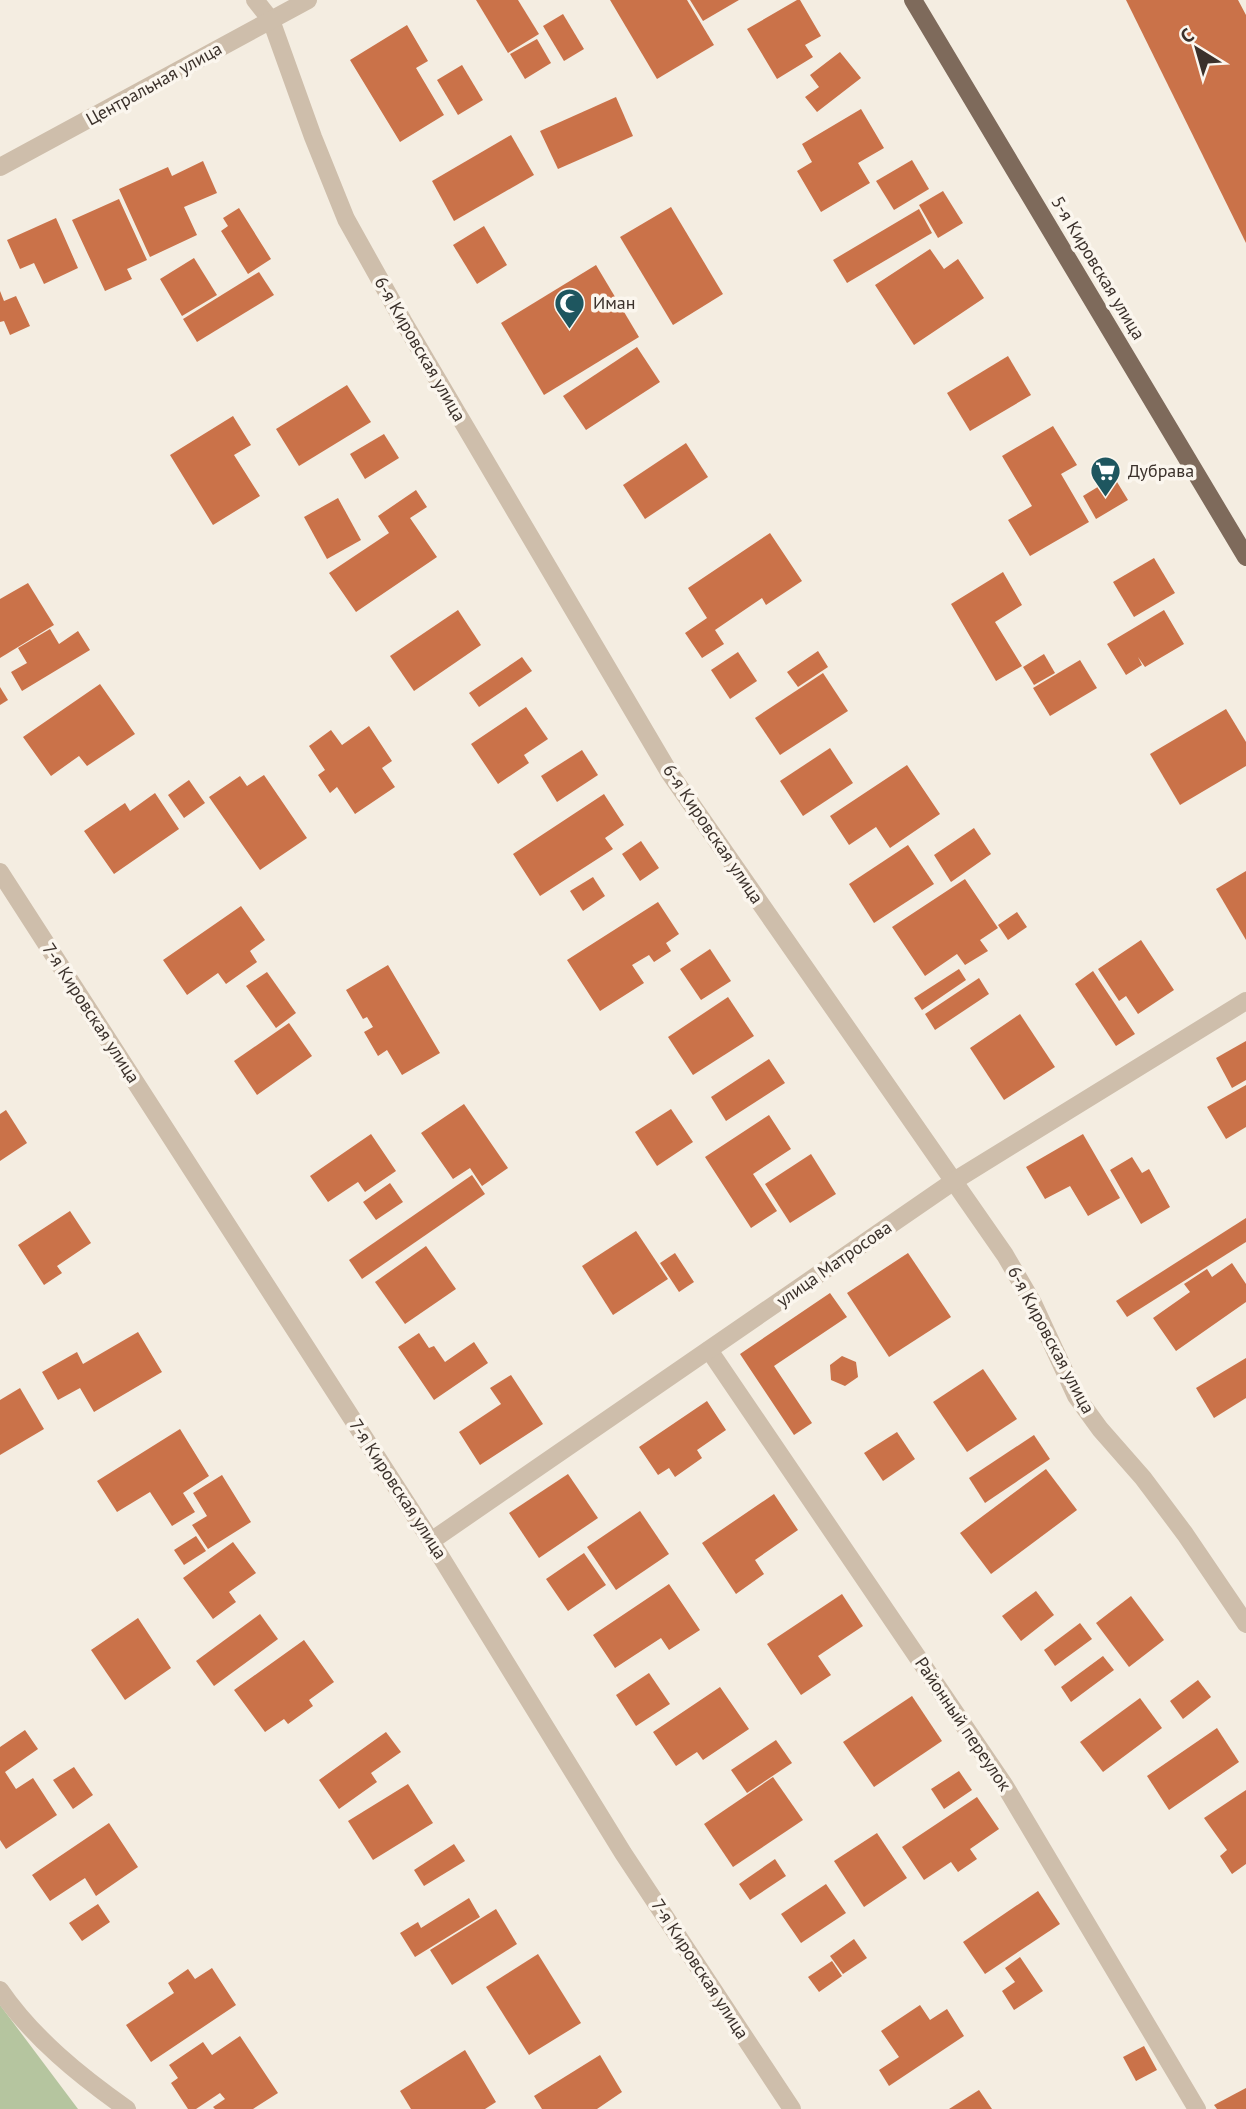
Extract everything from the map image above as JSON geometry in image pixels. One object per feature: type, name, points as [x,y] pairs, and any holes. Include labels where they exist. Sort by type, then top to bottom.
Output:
[{"type":"main road","name":"5-я Кировская улица","points":[[914,0],[1246,557]]},
{"type":"street","name":"6-я Кировская улица","points":[[255,0],[271,20],[346,219],[403,321],[669,772],[1005,1255],[1033,1303],[1076,1396],[1185,1534],[1246,1624]]},
{"type":"street","name":"Центральная улица","points":[[0,167],[308,0]]},
{"type":"street","name":"7-я Кировская улица","points":[[0,872],[431,1541],[623,1853],[792,2109]]},
{"type":"street","name":"улица Матросова","points":[[431,1541],[954,1181],[1246,1001]]},
{"type":"street","name":"Районный переулок","points":[[709,1350],[1005,1786],[1197,2109]]},
{"type":"street","points":[[0,1990],[14,2011],[82,2077],[127,2109]]},
{"type":"green space","points":[[0,2005],[78,2109],[0,2109]]},
{"type":"building","points":[[476,0],[518,0],[539,34],[508,53]]},
{"type":"building","points":[[610,0],[687,0],[714,45],[657,79]]},
{"type":"building","points":[[690,0],[739,0],[703,21]]},
{"type":"building","points":[[800,0],[821,36],[805,45],[813,57],[777,79],[747,29]]},
{"type":"building","points":[[1126,0],[1238,0],[1246,15],[1246,243]]},
{"type":"building","points":[[563,14],[584,49],[564,61],[543,26]]},
{"type":"building","points":[[407,25],[428,61],[416,68],[444,115],[400,142],[350,60]]},
{"type":"building","points":[[537,39],[551,63],[525,79],[510,54]]},
{"type":"building","points":[[840,52],[861,78],[817,112],[805,97],[819,87],[810,75]]},
{"type":"building","points":[[462,65],[483,100],[458,115],[437,80]]},
{"type":"building","points":[[616,97],[633,136],[558,169],[540,131]]},
{"type":"building","points":[[861,109],[884,148],[858,163],[870,183],[821,212],[797,171],[812,162],[802,144]]},
{"type":"building","points":[[511,135],[534,175],[454,221],[432,181]]},
{"type":"building","points":[[912,160],[929,189],[894,210],[876,181]]},
{"type":"building","points":[[203,161],[217,193],[184,207],[197,235],[150,257],[119,189],[168,167],[172,176]]},
{"type":"building","points":[[943,191],[963,223],[938,238],[919,205]]},
{"type":"building","points":[[119,199],[147,260],[127,269],[132,279],[105,291],[72,220]]},
{"type":"building","points":[[671,207],[723,294],[673,325],[620,237]]},
{"type":"building","points":[[239,208],[271,259],[248,274],[221,231],[228,226],[223,218]]},
{"type":"building","points":[[919,209],[932,233],[847,283],[833,260]]},
{"type":"building","points":[[56,218],[78,268],[44,284],[34,263],[20,269],[7,240]]},
{"type":"building","points":[[484,226],[507,265],[477,284],[453,245]]},
{"type":"building","points":[[930,249],[944,269],[958,259],[984,298],[914,345],[875,285]]},
{"type":"building","points":[[194,258],[217,295],[182,316],[160,279]]},
{"type":"building","name":"Иман","points":[[596,265],[639,337],[544,395],[501,323]]},
{"type":"building","points":[[259,272],[274,295],[197,342],[183,319]]},
{"type":"building","points":[[0,291],[4,301],[16,296],[30,326],[10,335],[4,321],[0,322]]},
{"type":"building","points":[[637,347],[660,382],[586,430],[563,396]]},
{"type":"building","points":[[1008,356],[1031,395],[970,431],[947,393]]},
{"type":"building","points":[[347,385],[371,422],[299,466],[276,429]]},
{"type":"building","points":[[233,416],[251,445],[234,455],[260,496],[213,525],[170,455]]},
{"type":"building","points":[[1053,426],[1077,465],[1061,474],[1089,522],[1030,556],[1008,520],[1032,506],[1002,456]]},
{"type":"building","points":[[384,434],[399,458],[365,479],[350,454]]},
{"type":"building","points":[[686,443],[708,477],[645,519],[623,485]]},
{"type":"building","name":"Дубрава","points":[[1114,477],[1128,500],[1096,519],[1083,496]]},
{"type":"building","points":[[416,490],[427,507],[410,518],[437,557],[356,612],[329,573],[389,533],[378,516]]},
{"type":"building","points":[[338,498],[361,540],[327,559],[304,517]]},
{"type":"building","points":[[770,533],[802,581],[766,605],[762,598],[715,630],[724,644],[702,658],[685,633],[707,618],[688,588]]},
{"type":"building","points":[[1154,558],[1175,593],[1134,617],[1113,582]]},
{"type":"building","points":[[1003,572],[1022,605],[995,622],[1022,666],[996,681],[951,604]]},
{"type":"building","points":[[28,583],[54,625],[0,658],[0,599]]},
{"type":"building","points":[[458,610],[481,645],[414,691],[390,656]]},
{"type":"building","points":[[1164,610],[1184,644],[1145,667],[1138,657],[1142,665],[1126,675],[1107,644]]},
{"type":"building","points":[[50,629],[59,644],[78,631],[90,650],[22,691],[11,672],[27,663],[18,648]]},
{"type":"building","points":[[818,651],[828,667],[798,687],[787,672]]},
{"type":"building","points":[[738,652],[757,681],[730,699],[711,670]]},
{"type":"building","points":[[1044,654],[1055,673],[1034,685],[1023,667]]},
{"type":"building","points":[[522,657],[532,671],[479,707],[469,693]]},
{"type":"building","points":[[1080,660],[1097,688],[1050,716],[1033,688]]},
{"type":"building","points":[[823,673],[848,711],[780,755],[755,718]]},
{"type":"building","points":[[100,684],[135,734],[87,766],[79,756],[51,776],[23,737]]},
{"type":"building","points":[[0,687],[8,700],[0,705]]},
{"type":"building","points":[[526,707],[548,739],[524,755],[529,763],[498,784],[471,744]]},
{"type":"building","points":[[1226,709],[1246,742],[1246,766],[1180,805],[1150,754]]},
{"type":"building","points":[[369,726],[392,761],[382,768],[395,787],[355,814],[337,787],[330,793],[318,775],[325,770],[309,746],[331,730],[342,745]]},
{"type":"building","points":[[830,748],[853,783],[803,816],[780,781]]},
{"type":"building","points":[[582,750],[598,775],[557,802],[541,776]]},
{"type":"building","points":[[907,765],[940,814],[890,848],[876,827],[849,845],[830,816]]},
{"type":"building","points":[[264,775],[307,838],[260,870],[209,797],[240,776],[247,786]]},
{"type":"building","points":[[189,780],[205,803],[184,818],[168,795]]},
{"type":"building","points":[[155,793],[179,829],[114,874],[84,831],[125,803],[130,811]]},
{"type":"building","points":[[604,794],[624,825],[605,838],[613,849],[540,896],[513,854]]},
{"type":"building","points":[[974,828],[991,854],[951,882],[934,855]]},
{"type":"building","points":[[641,841],[659,868],[640,881],[622,854]]},
{"type":"building","points":[[908,845],[934,884],[874,923],[849,884]]},
{"type":"building","points":[[1246,871],[1246,940],[1216,889]]},
{"type":"building","points":[[593,877],[605,896],[583,911],[570,891]]},
{"type":"building","points":[[965,879],[998,928],[980,940],[988,951],[965,965],[957,954],[925,976],[892,927]]},
{"type":"building","points":[[658,902],[679,934],[666,943],[671,951],[654,962],[649,955],[632,965],[644,983],[600,1011],[567,960]]},
{"type":"building","points":[[241,906],[265,940],[250,951],[257,962],[226,984],[218,973],[187,995],[163,960]]},
{"type":"building","points":[[1017,912],[1027,927],[1008,940],[998,925]]},
{"type":"building","points":[[1141,940],[1174,990],[1138,1014],[1126,996],[1119,1001],[1098,969]]},
{"type":"building","points":[[710,949],[731,981],[701,1000],[680,969]]},
{"type":"building","points":[[388,965],[440,1053],[402,1075],[387,1050],[378,1056],[364,1032],[373,1027],[367,1017],[363,1019],[346,990]]},
{"type":"building","points":[[959,969],[966,980],[922,1010],[914,998]]},
{"type":"building","points":[[1093,971],[1135,1034],[1116,1046],[1075,984]]},
{"type":"building","points":[[267,972],[296,1013],[276,1028],[246,986]]},
{"type":"building","points":[[979,978],[989,994],[935,1030],[925,1014]]},
{"type":"building","points":[[728,997],[754,1036],[693,1075],[668,1037]]},
{"type":"building","points":[[1020,1014],[1055,1067],[1004,1100],[970,1048]]},
{"type":"building","points":[[289,1023],[312,1056],[257,1095],[234,1061]]},
{"type":"building","points":[[1246,1041],[1246,1080],[1232,1088],[1216,1058]]},
{"type":"building","points":[[769,1059],[785,1083],[726,1121],[711,1097]]},
{"type":"building","points":[[1246,1085],[1246,1127],[1226,1139],[1207,1107]]},
{"type":"building","points":[[464,1104],[508,1168],[482,1186],[470,1168],[453,1179],[421,1133]]},
{"type":"building","points":[[671,1109],[693,1142],[657,1166],[635,1132]]},
{"type":"building","points":[[6,1110],[27,1143],[0,1161],[0,1114]]},
{"type":"building","points":[[769,1115],[791,1149],[753,1174],[777,1211],[751,1228],[705,1157]]},
{"type":"building","points":[[371,1134],[396,1171],[365,1192],[358,1182],[328,1202],[310,1176]]},
{"type":"building","points":[[1083,1134],[1120,1198],[1088,1216],[1070,1186],[1045,1199],[1026,1167]]},
{"type":"building","points":[[811,1154],[836,1194],[790,1223],[765,1184]]},
{"type":"building","points":[[1132,1157],[1142,1173],[1149,1169],[1170,1207],[1141,1224],[1110,1170]]},
{"type":"building","points":[[472,1175],[485,1194],[362,1279],[349,1260]]},
{"type":"building","points":[[390,1183],[403,1202],[376,1220],[363,1202]]},
{"type":"building","points":[[70,1211],[91,1243],[57,1266],[62,1273],[44,1285],[18,1245]]},
{"type":"building","points":[[1246,1218],[1246,1242],[1127,1317],[1116,1301]]},
{"type":"building","points":[[636,1231],[668,1279],[613,1315],[582,1266]]},
{"type":"building","points":[[426,1246],[456,1289],[405,1324],[375,1282]]},
{"type":"building","points":[[675,1253],[694,1282],[679,1292],[660,1263]]},
{"type":"building","points":[[908,1253],[951,1317],[889,1357],[847,1293]]},
{"type":"building","points":[[1232,1263],[1246,1284],[1246,1302],[1176,1351],[1153,1318],[1190,1292],[1184,1284],[1207,1269],[1212,1277]]},
{"type":"building","points":[[830,1293],[847,1317],[774,1366],[812,1423],[794,1435],[740,1354]]},
{"type":"building","points":[[138,1332],[162,1372],[94,1412],[80,1388],[58,1400],[42,1372],[77,1352],[83,1364]]},
{"type":"building","points":[[419,1333],[429,1348],[434,1346],[445,1362],[474,1342],[488,1363],[434,1400],[398,1347]]},
{"type":"building","points":[[842,1356],[856,1362],[858,1377],[845,1386],[831,1380],[830,1365]]},
{"type":"building","points":[[1246,1358],[1246,1398],[1214,1418],[1196,1388]]},
{"type":"building","points":[[983,1369],[1017,1419],[967,1452],[933,1402]]},
{"type":"building","points":[[511,1375],[543,1424],[480,1465],[459,1432],[501,1404],[490,1388]]},
{"type":"building","points":[[20,1388],[44,1429],[0,1455],[0,1400]]},
{"type":"building","points":[[707,1401],[726,1430],[697,1450],[702,1458],[675,1477],[669,1468],[658,1475],[639,1447]]},
{"type":"building","points":[[180,1429],[209,1476],[183,1493],[195,1512],[172,1526],[150,1492],[117,1512],[97,1481]]},
{"type":"building","points":[[897,1432],[915,1459],[883,1481],[864,1453]]},
{"type":"building","points":[[1034,1435],[1050,1459],[985,1503],[969,1478]]},
{"type":"building","points":[[1046,1469],[1077,1510],[991,1574],[960,1533]]},
{"type":"building","points":[[568,1474],[598,1518],[539,1558],[509,1513]]},
{"type":"building","points":[[222,1475],[251,1522],[208,1549],[192,1525],[207,1516],[193,1493]]},
{"type":"building","points":[[774,1494],[798,1530],[755,1560],[764,1574],[736,1594],[702,1543]]},
{"type":"building","points":[[640,1511],[669,1554],[616,1590],[587,1547]]},
{"type":"building","points":[[196,1536],[206,1551],[184,1565],[174,1550]]},
{"type":"building","points":[[233,1542],[256,1573],[229,1592],[236,1602],[213,1619],[183,1578]]},
{"type":"building","points":[[584,1553],[606,1585],[568,1611],[546,1579]]},
{"type":"building","points":[[669,1584],[700,1630],[669,1650],[661,1638],[615,1668],[593,1635]]},
{"type":"building","points":[[1036,1591],[1054,1615],[1021,1641],[1002,1616]]},
{"type":"building","points":[[842,1594],[863,1626],[818,1656],[831,1675],[801,1695],[767,1644]]},
{"type":"building","points":[[1131,1596],[1164,1640],[1129,1667],[1096,1623]]},
{"type":"building","points":[[260,1614],[278,1639],[214,1686],[196,1661]]},
{"type":"building","points":[[138,1618],[171,1668],[125,1700],[91,1650]]},
{"type":"building","points":[[1080,1623],[1092,1639],[1055,1666],[1044,1650]]},
{"type":"building","points":[[304,1640],[334,1682],[309,1700],[313,1706],[288,1724],[284,1719],[265,1732],[234,1690]]},
{"type":"building","points":[[1103,1656],[1114,1670],[1071,1702],[1061,1687]]},
{"type":"building","points":[[649,1673],[670,1704],[636,1726],[616,1695]]},
{"type":"building","points":[[1198,1680],[1211,1697],[1183,1719],[1170,1701]]},
{"type":"building","points":[[720,1687],[749,1729],[703,1760],[697,1752],[676,1766],[653,1732]]},
{"type":"building","points":[[912,1696],[942,1741],[874,1787],[843,1742]]},
{"type":"building","points":[[1140,1698],[1162,1728],[1103,1772],[1080,1742]]},
{"type":"building","points":[[1217,1728],[1239,1762],[1169,1810],[1147,1776]]},
{"type":"building","points":[[25,1730],[38,1749],[5,1772],[16,1789],[33,1778],[57,1815],[6,1849],[0,1840],[0,1747]]},
{"type":"building","points":[[386,1732],[401,1752],[371,1773],[377,1782],[339,1809],[319,1780]]},
{"type":"building","points":[[776,1740],[792,1763],[747,1793],[731,1770]]},
{"type":"building","points":[[74,1767],[93,1795],[73,1809],[53,1780]]},
{"type":"building","points":[[959,1771],[972,1790],[944,1809],[931,1789]]},
{"type":"building","points":[[773,1777],[803,1820],[733,1867],[704,1824]]},
{"type":"building","points":[[408,1784],[433,1823],[373,1860],[348,1821]]},
{"type":"building","points":[[1246,1790],[1246,1864],[1232,1874],[1220,1856],[1227,1850],[1204,1818]]},
{"type":"building","points":[[977,1797],[999,1829],[970,1849],[977,1859],[958,1872],[951,1862],[924,1880],[902,1847]]},
{"type":"building","points":[[109,1823],[138,1867],[96,1896],[85,1878],[50,1901],[32,1875]]},
{"type":"building","points":[[877,1833],[907,1878],[864,1907],[834,1861]]},
{"type":"building","points":[[454,1844],[465,1861],[424,1886],[414,1870]]},
{"type":"building","points":[[775,1859],[786,1876],[750,1900],[739,1884]]},
{"type":"building","points":[[826,1884],[846,1913],[801,1943],[781,1914]]},
{"type":"building","points":[[1038,1891],[1060,1924],[985,1974],[963,1942]]},
{"type":"building","points":[[469,1898],[480,1917],[415,1957],[400,1933],[418,1922],[421,1928]]},
{"type":"building","points":[[98,1904],[110,1922],[82,1941],[69,1923]]},
{"type":"building","points":[[496,1909],[517,1944],[452,1985],[430,1950]]},
{"type":"building","points":[[854,1939],[867,1958],[843,1974],[830,1956]]},
{"type":"building","points":[[538,1954],[581,2023],[529,2055],[486,1987]]},
{"type":"building","points":[[1020,1957],[1043,1991],[1014,2010],[1002,1991],[1015,1982],[1005,1968]]},
{"type":"building","points":[[832,1961],[842,1976],[819,1992],[808,1977]]},
{"type":"building","points":[[212,1968],[236,2005],[151,2062],[126,2025],[174,1993],[168,1983],[188,1969],[195,1979]]},
{"type":"building","points":[[920,2005],[930,2020],[947,2009],[964,2036],[889,2086],[879,2070],[899,2057],[881,2031]]},
{"type":"building","points":[[240,2036],[278,2093],[253,2109],[215,2109],[213,2107],[225,2099],[220,2093],[196,2109],[188,2109],[171,2083],[178,2078],[169,2065],[203,2042],[212,2055]]},
{"type":"building","points":[[1144,2046],[1157,2070],[1136,2081],[1123,2057]]},
{"type":"building","points":[[465,2050],[496,2102],[485,2109],[411,2109],[400,2091]]},
{"type":"building","points":[[600,2055],[622,2092],[597,2109],[542,2109],[534,2096]]},
{"type":"building","points":[[1246,2088],[1246,2109],[1217,2109],[1214,2105]]},
{"type":"building","points":[[979,2090],[992,2109],[949,2109]]},
{"type":"place","name":"Иман","points":[[570,330]]},
{"type":"place","name":"Дубрава","points":[[1105,498]]}]
